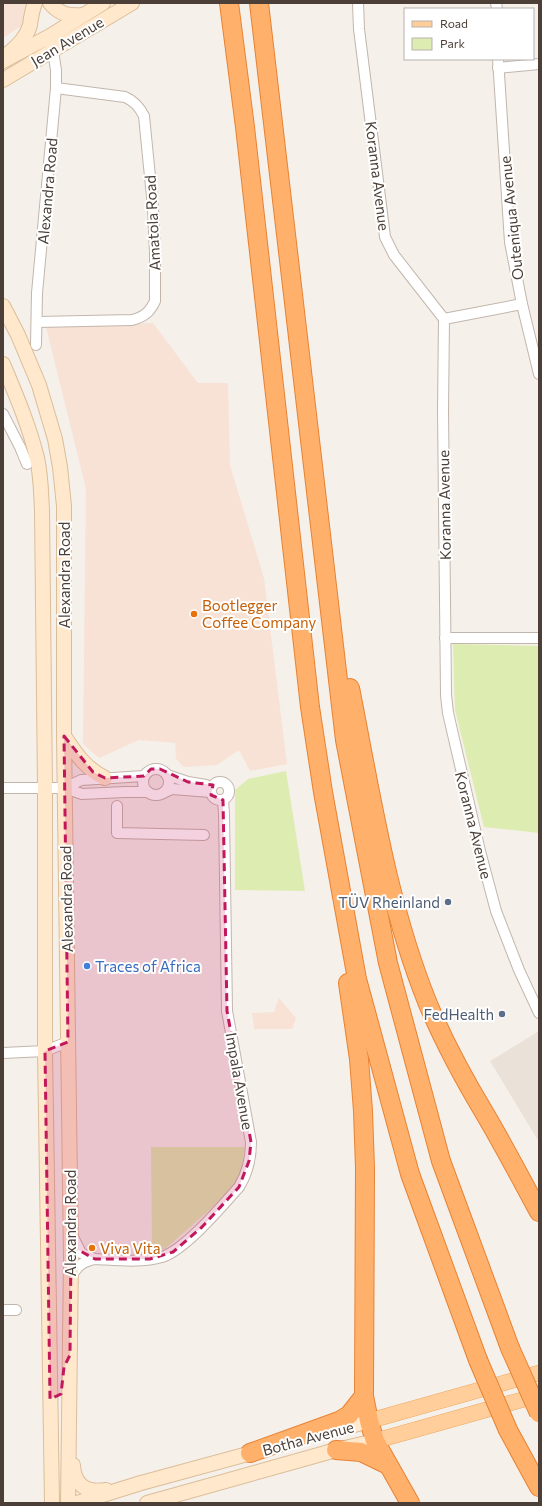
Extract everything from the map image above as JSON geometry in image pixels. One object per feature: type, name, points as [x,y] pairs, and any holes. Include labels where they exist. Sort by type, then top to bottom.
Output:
[{"type":"highway","points":[[229,3],[245,126],[310,707],[323,792],[357,979],[410,1174],[478,1360],[508,1430],[539,1488]]},
{"type":"highway","points":[[259,3],[345,740],[388,963],[441,1161],[510,1348],[539,1413]]},
{"type":"highway","points":[[325,566],[385,865],[395,907],[409,952],[429,1005],[457,1064],[539,1212]]},
{"type":"highway","points":[[323,792],[325,843],[352,1011],[362,1089],[365,1168],[364,1396],[375,1441],[410,1503]]},
{"type":"highway","points":[[250,1453],[339,1421],[349,1415],[364,1396]]},
{"type":"highway","points":[[336,1450],[361,1452],[388,1465]]},
{"type":"main road","points":[[3,60],[25,37],[35,3]]},
{"type":"main road","points":[[50,3],[60,13],[66,15],[84,15]]},
{"type":"main road","name":"Jean Avenue","points":[[3,80],[52,43],[84,15],[103,3]]},
{"type":"main road","name":"Jean Avenue","points":[[3,60],[52,43],[132,3]]},
{"type":"main road","name":"Alexandra Road","points":[[3,306],[18,335],[39,385],[55,439],[60,467],[64,506],[64,736],[71,1277],[68,1503]]},
{"type":"main road","name":"Alexandra Road","points":[[3,364],[19,402],[31,438],[40,478],[42,510],[45,788],[45,1051],[52,1503]]},
{"type":"main road","points":[[64,736],[92,772],[105,778]]},
{"type":"main road","points":[[50,1399],[58,1397],[61,1394],[64,1367],[70,1355]]},
{"type":"main road","name":"Botha Avenue","points":[[77,1503],[141,1483],[539,1373]]},
{"type":"main road","name":"Botha Avenue","points":[[147,1503],[539,1395]]},
{"type":"main road","points":[[69,1420],[73,1475],[76,1480],[83,1486],[96,1491],[141,1483]]},
{"type":"street","name":"Koranna Avenue","points":[[358,3],[385,237],[394,255],[444,319],[445,638],[446,695],[448,713],[490,888],[500,922],[514,958],[539,1013]]},
{"type":"street","name":"Alexandra Road","points":[[36,346],[37,293],[56,88],[52,43]]},
{"type":"street","points":[[498,63],[539,64]]},
{"type":"street","name":"Outeniqua Avenue","points":[[498,63],[510,242],[522,304],[539,374]]},
{"type":"street","name":"Amatola Road","points":[[37,322],[132,320],[141,318],[147,314],[152,308],[155,300],[153,207],[144,116],[142,111],[133,100],[125,97],[56,88]]},
{"type":"street","points":[[444,319],[522,304]]},
{"type":"street","points":[[3,414],[27,464]]},
{"type":"street","points":[[445,638],[539,638]]},
{"type":"street","points":[[148,792],[144,787],[143,779],[147,772],[155,768],[160,769],[167,775],[212,789]]},
{"type":"street","points":[[163,793],[169,783],[167,775]]},
{"type":"street","points":[[65,788],[81,780],[144,776]]},
{"type":"street","points":[[3,788],[65,788],[82,794],[148,792],[155,795],[172,789],[212,789],[221,782],[227,787],[229,793],[226,798],[220,800],[214,798],[212,789]]},
{"type":"street","name":"Impala Avenue","points":[[71,1277],[78,1266],[95,1259],[150,1259],[162,1257],[173,1252],[202,1227],[244,1180],[251,1150],[251,1142],[228,1011],[223,800]]},
{"type":"street","points":[[117,806],[117,833],[204,835]]},
{"type":"street","points":[[3,1053],[45,1051],[68,1042]]},
{"type":"street","points":[[70,1230],[81,1253],[95,1259]]},
{"type":"street","points":[[3,1310],[16,1310]]},
{"type":"highlighted area","points":[[64,736],[93,772],[105,778],[144,776],[151,769],[160,769],[188,782],[213,785],[211,795],[223,800],[227,1011],[251,1142],[249,1161],[239,1187],[202,1227],[173,1252],[150,1259],[95,1259],[71,1246],[70,1355],[64,1367],[61,1394],[50,1399],[45,1051],[68,1042]]},
{"type":"shaded area","points":[[3,3],[31,3],[23,25],[3,38]]},
{"type":"shaded area","points":[[153,323],[198,383],[228,383],[230,465],[264,578],[287,764],[250,771],[239,750],[217,765],[184,767],[176,759],[175,743],[139,740],[99,758],[83,744],[86,489],[46,327]]},
{"type":"shaded area","points":[[279,998],[296,1018],[292,1029],[254,1029],[252,1013],[274,1012]]},
{"type":"shaded area","points":[[539,1031],[539,1142],[490,1061]]},
{"type":"green space","points":[[453,644],[539,646],[539,833],[484,827],[455,710]]},
{"type":"green space","points":[[286,771],[305,891],[235,890],[235,790],[248,779]]},
{"type":"green space","points":[[151,1147],[245,1147],[240,1178],[232,1190],[165,1249],[152,1253]]},
{"type":"place","name":"Bootlegger Coffee Company","points":[[194,614]]},
{"type":"place","name":"TÜV Rheinland","points":[[448,902]]},
{"type":"place","name":"Traces of Africa","points":[[87,966]]},
{"type":"place","name":"FedHealth","points":[[502,1014]]},
{"type":"place","name":"Viva Vita","points":[[92,1248]]}]
